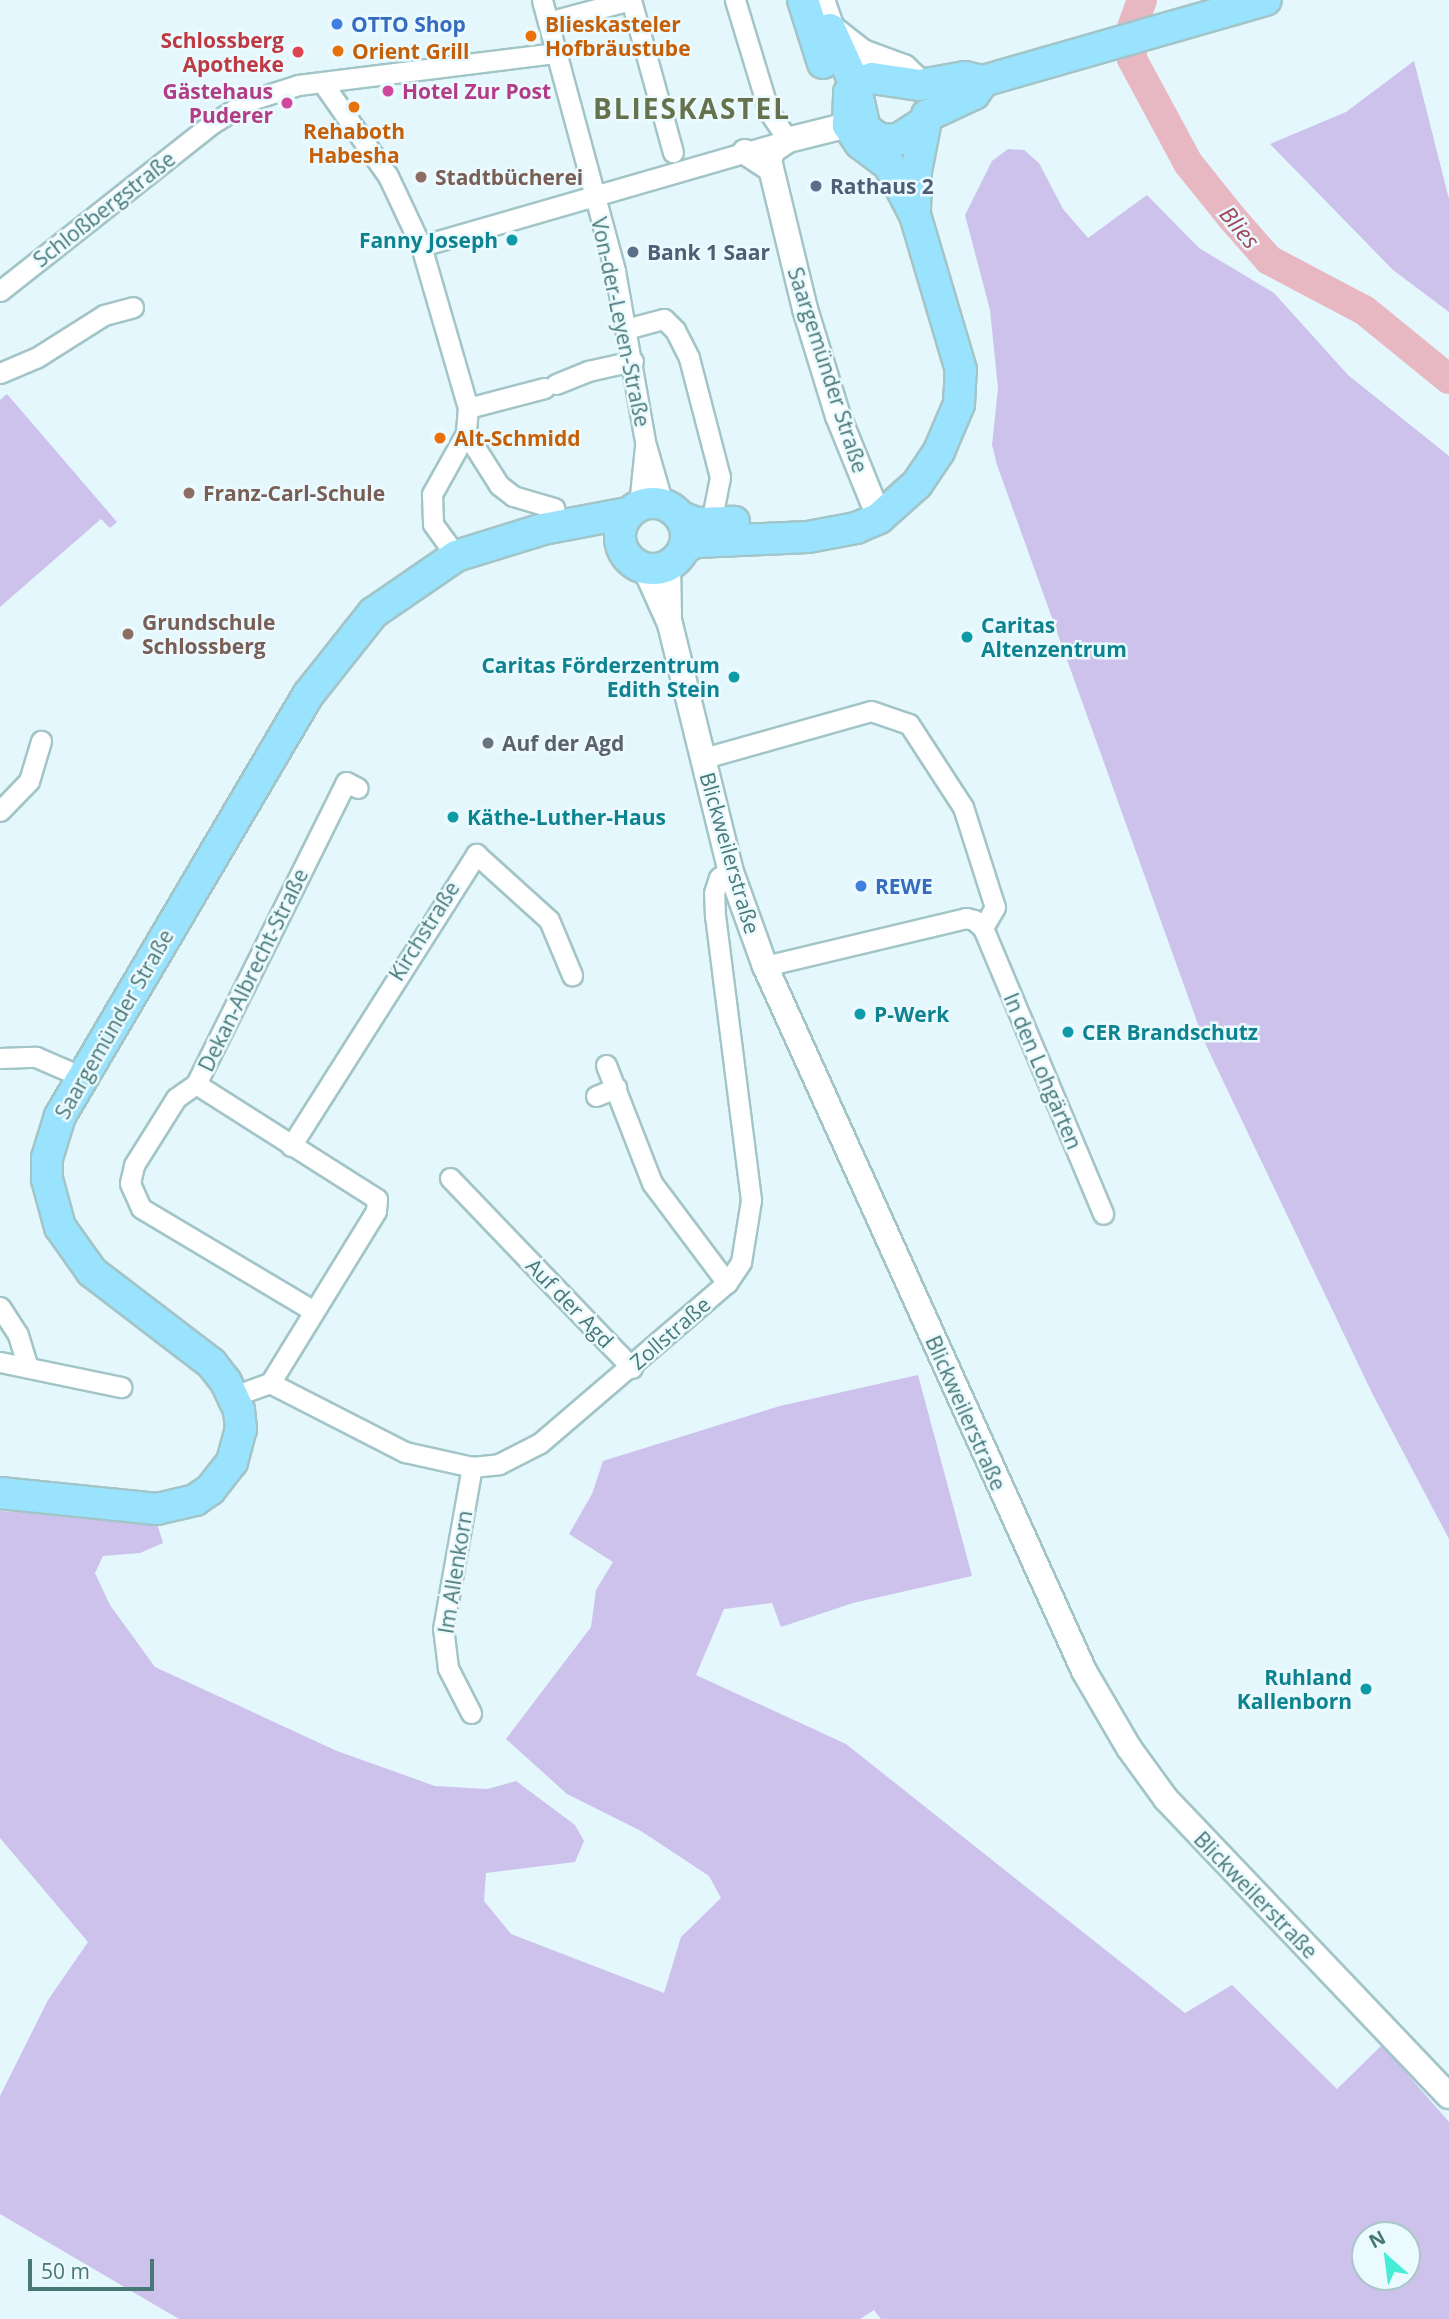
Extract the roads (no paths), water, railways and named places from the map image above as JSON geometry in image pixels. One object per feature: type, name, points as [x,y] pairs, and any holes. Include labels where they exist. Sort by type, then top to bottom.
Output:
[{"type":"main road","points":[[653,510],[620,543],[629,559],[666,561],[696,542],[808,537],[856,528],[917,484],[939,451],[961,389],[947,319],[915,215],[889,165],[860,143],[858,103],[819,56],[803,0]]},
{"type":"main road","points":[[820,0],[872,135],[889,141],[906,137],[926,119],[974,94],[983,82]]},
{"type":"main road","points":[[858,103],[920,85],[965,77],[983,82],[1266,0]]},
{"type":"main road","points":[[830,29],[858,51],[903,69],[920,85],[929,105],[916,171],[915,215]]},
{"type":"main road","name":"Saargemünder Straße","points":[[0,1493],[157,1509],[195,1500],[211,1490],[232,1462],[241,1429],[234,1396],[211,1363],[92,1272],[60,1227],[51,1205],[47,1158],[60,1116],[80,1076],[308,695],[341,649],[392,597],[456,556],[543,528],[561,517],[653,510],[711,523],[812,520],[883,506]]},
{"type":"main road","points":[[653,510],[666,561]]},
{"type":"main road","name":"Saargemünder Straße","points":[[561,517],[620,543]]},
{"type":"street","name":"Von-der-Leyen-Straße","points":[[542,0],[595,198],[633,361],[653,510]]},
{"type":"street","points":[[548,22],[630,0],[673,152]]},
{"type":"street","points":[[735,0],[763,93],[775,124],[788,141]]},
{"type":"street","name":"Schloßbergstraße","points":[[3,289],[213,122],[248,101],[298,85],[324,85],[556,53]]},
{"type":"street","points":[[324,85],[388,176],[421,246],[468,408],[466,433],[432,494],[433,524],[456,556]]},
{"type":"street","points":[[746,152],[770,168],[773,150],[858,103]]},
{"type":"street","points":[[421,246],[788,141]]},
{"type":"street","name":"Saargemünder Straße","points":[[770,168],[805,309],[838,416],[883,506]]},
{"type":"street","points":[[0,373],[36,358],[104,316],[133,307]]},
{"type":"street","points":[[626,329],[664,319],[675,330],[689,358],[719,473],[711,523]]},
{"type":"street","points":[[468,408],[550,386],[588,371],[633,361]]},
{"type":"street","points":[[466,433],[499,485],[513,496],[561,517]]},
{"type":"street","name":"Blickweilerstraße","points":[[666,561],[670,624],[730,869],[765,966],[1034,1563],[1107,1713],[1166,1800],[1202,1841],[1449,2096]]},
{"type":"street","points":[[704,758],[861,713],[876,711],[909,724],[963,807],[995,907],[983,928],[966,918],[765,966]]},
{"type":"street","points":[[0,811],[29,781],[41,741]]},
{"type":"street","name":"Dekan-Albrecht-Straße","points":[[312,1310],[141,1208],[133,1196],[134,1166],[176,1098],[196,1084],[346,782],[358,788]]},
{"type":"street","name":"Kirchstraße","points":[[291,1146],[476,854],[549,920],[572,975]]},
{"type":"street","name":"Zollstraße","points":[[270,1383],[405,1452],[472,1467],[520,1456],[632,1368],[727,1283],[741,1262],[751,1200],[715,917],[715,893],[719,878],[730,869]]},
{"type":"street","name":"In den Lohgärten","points":[[983,928],[1103,1214]]},
{"type":"street","points":[[0,1058],[36,1057],[80,1076]]},
{"type":"street","points":[[606,1065],[652,1184],[727,1283]]},
{"type":"street","points":[[196,1084],[377,1199],[376,1211],[312,1310],[270,1383],[234,1396]]},
{"type":"street","points":[[596,1096],[615,1088]]},
{"type":"street","name":"Auf der Agd","points":[[450,1178],[632,1368]]},
{"type":"street","points":[[0,1307],[18,1335],[28,1367]]},
{"type":"street","points":[[0,1362],[121,1387]]},
{"type":"street","name":"Im Allenkorn","points":[[471,1713],[448,1668],[443,1629],[472,1467]]},
{"type":"waterway","name":"Blies","points":[[1142,0],[1132,28],[1132,59],[1188,163],[1232,218],[1269,260],[1364,310],[1449,379]]},
{"type":"place","name":"OTTO Shop","points":[[337,24]]},
{"type":"place","name":"Blieskasteler Hofbräustube","points":[[531,36]]},
{"type":"place","name":"Orient Grill","points":[[338,51]]},
{"type":"place","name":"Schlossberg Apotheke","points":[[298,52]]},
{"type":"place","name":"Hotel Zur Post","points":[[388,91]]},
{"type":"place","name":"Gästehaus Puderer","points":[[287,103]]},
{"type":"place","name":"Rehaboth Habesha","points":[[354,107]]},
{"type":"place","name":"Stadtbücherei","points":[[421,177]]},
{"type":"place","name":"Rathaus 2","points":[[816,186]]},
{"type":"place","name":"Fanny Joseph","points":[[512,240]]},
{"type":"place","name":"Bank 1 Saar","points":[[633,252]]},
{"type":"place","name":"Alt-Schmidd","points":[[440,438]]},
{"type":"place","name":"Franz-Carl-Schule","points":[[189,493]]},
{"type":"place","name":"Grundschule Schlossberg","points":[[128,634]]},
{"type":"place","name":"Caritas Altenzentrum","points":[[967,637]]},
{"type":"place","name":"Caritas Förderzentrum Edith Stein","points":[[734,677]]},
{"type":"place","name":"Auf der Agd","points":[[488,743]]},
{"type":"place","name":"Käthe-Luther-Haus","points":[[453,817]]},
{"type":"place","name":"REWE","points":[[861,886]]},
{"type":"place","name":"P-Werk","points":[[860,1014]]},
{"type":"place","name":"CER Brandschutz","points":[[1068,1032]]},
{"type":"place","name":"Ruhland Kallenborn","points":[[1366,1689]]},
{"type":"district","name":"BLIESKASTEL","points":[[692,108]]}]
